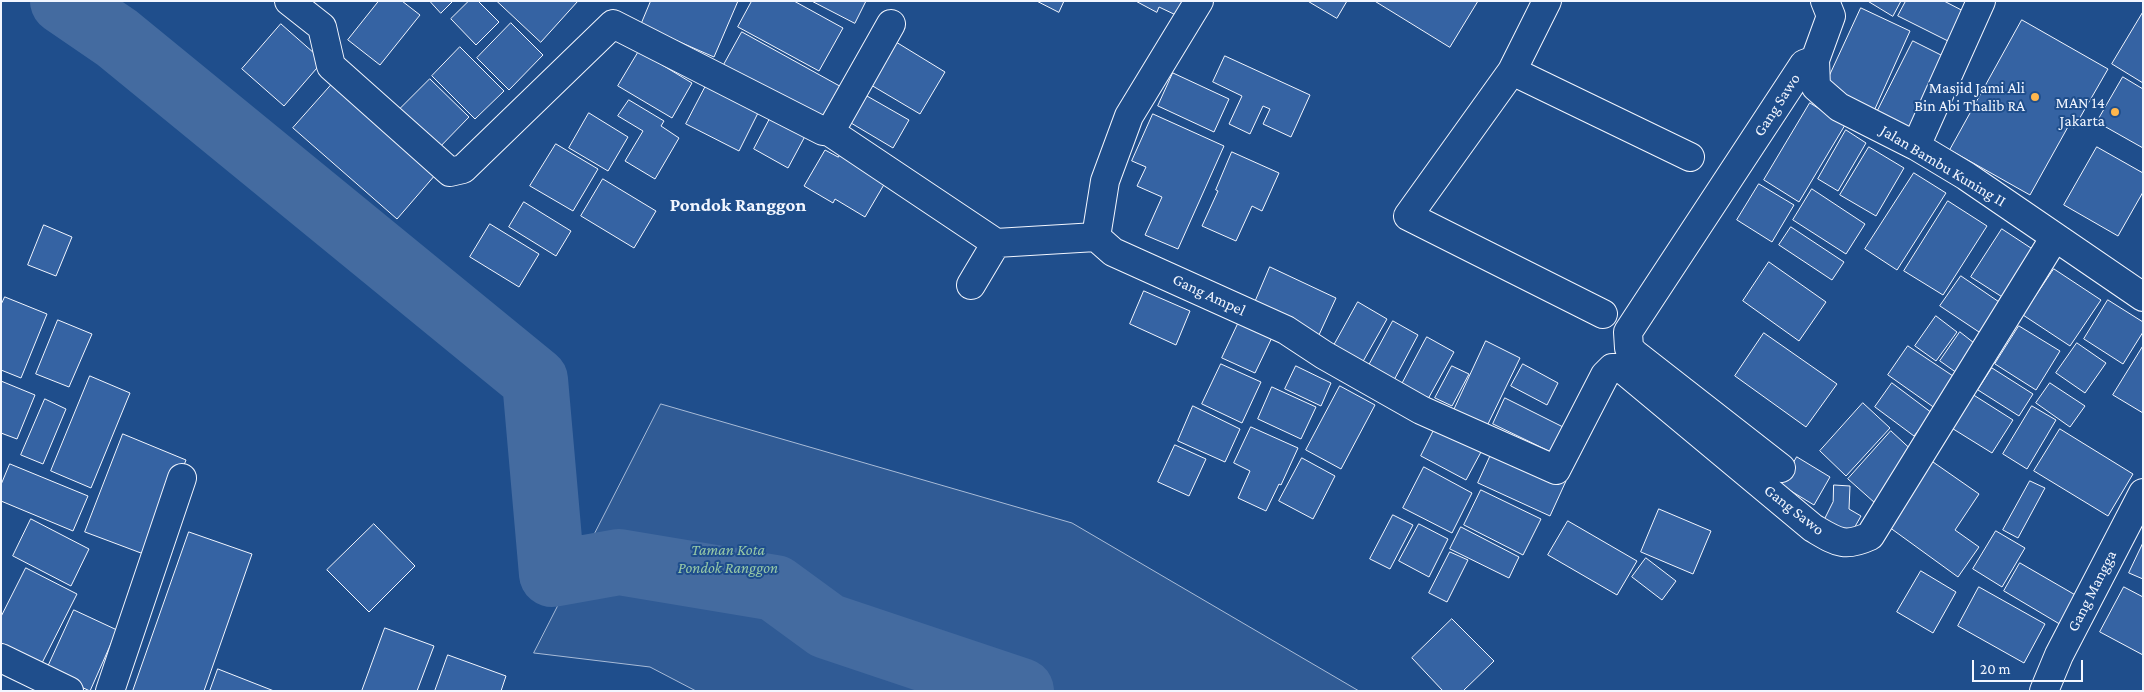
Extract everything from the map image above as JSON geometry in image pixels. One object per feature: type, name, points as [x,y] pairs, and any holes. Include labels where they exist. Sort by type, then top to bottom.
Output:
[{"type":"street","points":[[289,1],[322,27],[331,66],[450,172],[463,170],[613,24],[824,131],[830,132],[996,243],[1096,237],[1105,181],[1129,116],[1199,1]]},
{"type":"street","points":[[1547,1],[1512,71],[1408,216],[1603,314]]},
{"type":"street","name":"Jalan Bambu Kuning II","points":[[1825,1],[1831,16],[1815,60],[1816,87],[1840,107],[1916,146],[1966,176],[2143,297]]},
{"type":"street","points":[[1916,146],[1981,1]]},
{"type":"street","points":[[830,132],[891,24]]},
{"type":"street","name":"Gang Sawo","points":[[1781,468],[1635,354],[1629,348],[1628,332],[1804,64],[1815,60]]},
{"type":"street","points":[[1512,71],[1690,157]]},
{"type":"street","name":"Gang Sawo","points":[[1556,470],[1605,375],[1612,368],[1621,368],[1813,528],[1837,542],[1856,543],[1870,536],[2055,236]]},
{"type":"street","name":"Gang Ampel","points":[[1096,237],[1112,252],[1286,330],[1324,355],[1420,410],[1556,470]]},
{"type":"street","points":[[971,285],[996,243]]},
{"type":"street","points":[[110,691],[182,478]]},
{"type":"street","name":"Gang Mangga","points":[[2044,691],[2060,655],[2143,493]]},
{"type":"street","points":[[1,658],[69,691]]},
{"type":"shaded area","name":"Taman Kota Pondok Ranggon","points":[[661,404],[1072,523],[1359,691],[696,691],[650,667],[534,653]]},
{"type":"building","points":[[379,1],[402,1],[420,15],[380,65],[348,40]]},
{"type":"building","points":[[430,1],[453,1],[441,13]]},
{"type":"building","points":[[469,1],[478,1],[499,22],[476,45],[451,19]]},
{"type":"building","points":[[497,1],[578,1],[541,42]]},
{"type":"building","points":[[651,1],[738,1],[714,57],[641,25]]},
{"type":"building","points":[[752,1],[794,1],[843,28],[819,71],[738,27]]},
{"type":"building","points":[[812,1],[866,1],[855,23]]},
{"type":"building","points":[[1037,1],[1064,1],[1059,12]]},
{"type":"building","points":[[1136,1],[1184,1],[1178,16],[1159,7],[1157,12]]},
{"type":"building","points":[[1308,1],[1347,1],[1337,18]]},
{"type":"building","points":[[1375,1],[1478,1],[1450,47]]},
{"type":"building","points":[[1868,1],[1901,1],[1893,16]]},
{"type":"building","points":[[1906,1],[1944,1],[1971,15],[1956,45],[1898,16]]},
{"type":"building","points":[[1861,8],[1910,31],[1874,111],[1824,88]]},
{"type":"building","points":[[2143,12],[2143,83],[2112,64]]},
{"type":"building","name":"Masjid Jami Ali Bin Abi Thalib RA","points":[[2022,20],[2108,69],[2074,128],[2069,125],[2030,195],[1950,150]]},
{"type":"building","points":[[511,23],[543,55],[509,90],[477,58]]},
{"type":"building","points":[[281,24],[323,61],[284,106],[242,69]]},
{"type":"building","points":[[742,32],[845,89],[824,127],[721,70]]},
{"type":"building","points":[[1913,41],[1951,60],[1911,138],[1873,120]]},
{"type":"building","points":[[896,42],[945,72],[920,114],[871,85]]},
{"type":"building","points":[[460,47],[504,91],[475,119],[432,76]]},
{"type":"building","points":[[639,51],[692,83],[672,118],[618,86]]},
{"type":"building","points":[[1225,56],[1310,95],[1291,137],[1263,124],[1270,109],[1263,106],[1250,134],[1229,124],[1242,96],[1213,82]]},
{"type":"building","points":[[1173,73],[1229,99],[1214,132],[1158,106]]},
{"type":"building","points":[[2123,77],[2143,89],[2143,148],[2097,122]]},
{"type":"building","points":[[710,78],[762,105],[739,151],[686,124]]},
{"type":"building","points":[[430,79],[469,117],[435,152],[396,113]]},
{"type":"building","points":[[333,83],[436,174],[397,219],[293,128]]},
{"type":"building","points":[[867,96],[909,120],[893,148],[851,123]]},
{"type":"building","points":[[629,100],[664,121],[661,126],[679,138],[655,179],[625,161],[643,131],[618,116]]},
{"type":"building","points":[[1810,103],[1845,125],[1799,202],[1764,180]]},
{"type":"building","points":[[775,109],[810,127],[788,168],[754,149]]},
{"type":"building","points":[[589,113],[628,137],[608,171],[569,148]]},
{"type":"building","points":[[1153,114],[1224,146],[1178,249],[1145,235],[1162,197],[1137,186],[1146,167],[1132,161]]},
{"type":"building","points":[[1846,130],[1866,143],[1838,191],[1818,179]]},
{"type":"building","points":[[556,144],[598,169],[573,211],[530,186]]},
{"type":"building","points":[[1869,147],[1904,168],[1876,216],[1840,195]]},
{"type":"building","points":[[2097,147],[2143,173],[2143,192],[2118,236],[2064,205]]},
{"type":"building","points":[[843,149],[889,176],[865,217],[835,199],[833,203],[804,186],[825,150],[838,157]]},
{"type":"building","points":[[1232,152],[1279,173],[1262,211],[1252,206],[1236,241],[1202,226],[1218,191],[1216,190]]},
{"type":"building","points":[[1914,173],[1946,193],[1897,270],[1865,249]]},
{"type":"building","points":[[603,179],[656,211],[634,248],[581,216]]},
{"type":"building","points":[[1759,184],[1794,205],[1772,242],[1737,220]]},
{"type":"building","points":[[1812,189],[1865,224],[1846,254],[1793,220]]},
{"type":"building","points":[[1948,201],[1987,226],[1943,295],[1904,271]]},
{"type":"building","points":[[524,202],[571,231],[556,256],[509,227]]},
{"type":"building","points":[[490,224],[539,254],[519,287],[470,257]]},
{"type":"building","points":[[44,225],[72,237],[56,276],[28,265]]},
{"type":"building","points":[[1791,227],[1844,262],[1832,280],[1779,245]]},
{"type":"building","points":[[2002,229],[2040,254],[2010,302],[1971,277]]},
{"type":"building","points":[[1769,262],[1826,302],[1799,341],[1743,301]]},
{"type":"building","points":[[1270,267],[1336,298],[1318,337],[1253,307]]},
{"type":"building","points":[[2054,269],[2101,300],[2070,346],[2023,315]]},
{"type":"building","points":[[1961,276],[2005,306],[1985,336],[1940,306]]},
{"type":"building","points":[[1144,291],[1190,311],[1176,345],[1130,324]]},
{"type":"building","points":[[5,297],[47,314],[21,378],[1,370],[1,305]]},
{"type":"building","points":[[2108,300],[2143,322],[2143,332],[2123,364],[2084,339]]},
{"type":"building","points":[[1358,302],[1387,319],[1361,365],[1332,349]]},
{"type":"building","points":[[1244,311],[1277,327],[1255,373],[1222,358]]},
{"type":"building","points":[[1936,316],[1957,332],[1936,361],[1915,346]]},
{"type":"building","points":[[58,320],[92,334],[69,387],[36,374]]},
{"type":"building","points":[[1393,321],[1418,335],[1393,382],[1368,367]]},
{"type":"building","points":[[2019,326],[2060,351],[2036,390],[1995,364]]},
{"type":"building","points":[[1960,332],[1983,350],[1964,378],[1940,361]]},
{"type":"building","points":[[1764,333],[1837,384],[1806,427],[1735,376]]},
{"type":"building","points":[[1427,337],[1454,352],[1428,399],[1402,384]]},
{"type":"building","points":[[1486,341],[1520,358],[1487,426],[1454,410]]},
{"type":"building","points":[[2077,343],[2106,363],[2085,393],[2056,373]]},
{"type":"building","points":[[1908,346],[1959,380],[1939,411],[1888,375]]},
{"type":"building","points":[[2143,346],[2143,413],[2113,395]]},
{"type":"building","points":[[1221,364],[1261,382],[1242,423],[1202,404]]},
{"type":"building","points":[[1523,364],[1558,383],[1547,405],[1511,386]]},
{"type":"building","points":[[1296,366],[1331,383],[1321,406],[1285,389]]},
{"type":"building","points":[[1452,366],[1469,374],[1452,406],[1435,398]]},
{"type":"building","points":[[1992,368],[2033,394],[2019,416],[1978,390]]},
{"type":"building","points":[[90,376],[130,393],[91,488],[51,471]]},
{"type":"building","points":[[1,381],[35,395],[17,439],[1,433]]},
{"type":"building","points":[[1892,383],[1932,413],[1914,436],[1875,407]]},
{"type":"building","points":[[2050,383],[2085,406],[2070,427],[2036,403]]},
{"type":"building","points":[[1340,386],[1375,405],[1341,469],[1306,450]]},
{"type":"building","points":[[1272,387],[1316,407],[1301,439],[1258,419]]},
{"type":"building","points":[[1972,394],[2013,420],[1992,453],[1950,427]]},
{"type":"building","points":[[1505,398],[1565,428],[1553,453],[1493,424]]},
{"type":"building","points":[[45,399],[66,409],[43,464],[21,455]]},
{"type":"building","points":[[1863,403],[1890,428],[1846,476],[1820,451]]},
{"type":"building","points":[[1193,406],[1240,429],[1225,462],[1178,441]]},
{"type":"building","points":[[2032,406],[2056,420],[2027,469],[2003,454]]},
{"type":"building","points":[[1251,427],[1298,448],[1281,485],[1279,484],[1266,511],[1238,498],[1250,471],[1234,463]]},
{"type":"building","points":[[1435,428],[1481,452],[1466,480],[1421,456]]},
{"type":"building","points":[[2060,429],[2133,474],[2108,516],[2034,471]]},
{"type":"building","points":[[1891,431],[1917,455],[1875,503],[1848,479]]},
{"type":"building","points":[[123,434],[186,460],[149,556],[85,532]]},
{"type":"building","points":[[1175,445],[1206,459],[1189,496],[1158,482]]},
{"type":"building","points":[[1494,448],[1566,481],[1550,516],[1478,483]]},
{"type":"building","points":[[1797,457],[1830,477],[1814,505],[1781,485]]},
{"type":"building","points":[[1302,458],[1335,476],[1313,519],[1279,501]]},
{"type":"building","points":[[1933,462],[1979,494],[1955,530],[1979,547],[1958,577],[1889,527]]},
{"type":"building","points":[[10,464],[88,496],[73,531],[1,501],[1,485]]},
{"type":"building","points":[[1424,467],[1472,493],[1452,533],[1403,508]]},
{"type":"building","points":[[2030,481],[2045,488],[2018,538],[2003,530]]},
{"type":"building","points":[[1834,485],[1850,486],[1849,509],[1861,516],[1848,539],[1822,524],[1833,502]]},
{"type":"building","points":[[1481,490],[1541,519],[1523,555],[1464,525]]},
{"type":"building","points":[[1659,509],[1711,531],[1693,574],[1641,552]]},
{"type":"building","points":[[1393,515],[1413,525],[1390,569],[1370,559]]},
{"type":"building","points":[[31,519],[89,549],[71,586],[13,556]]},
{"type":"building","points":[[1568,521],[1637,561],[1617,595],[1548,555]]},
{"type":"building","points":[[374,524],[415,566],[369,612],[327,570]]},
{"type":"building","points":[[1419,524],[1448,539],[1429,577],[1399,561]]},
{"type":"building","points":[[1461,527],[1519,557],[1509,578],[1450,549]]},
{"type":"building","points":[[1996,531],[2025,548],[2002,587],[1973,569]]},
{"type":"building","points":[[189,532],[252,554],[204,691],[133,691]]},
{"type":"building","points":[[2143,543],[2143,579],[2129,573]]},
{"type":"building","points":[[1450,552],[1468,560],[1447,602],[1429,593]]},
{"type":"building","points":[[1646,558],[1676,581],[1662,600],[1632,577]]},
{"type":"building","points":[[2020,563],[2084,600],[2068,629],[2004,591]]},
{"type":"building","points":[[26,568],[77,594],[42,663],[1,643],[1,617]]},
{"type":"building","points":[[1921,571],[1956,592],[1933,633],[1897,612]]},
{"type":"building","points":[[1979,587],[2045,624],[2024,663],[1958,626]]},
{"type":"building","points":[[2124,587],[2143,597],[2143,655],[2100,632]]},
{"type":"building","points":[[74,610],[117,630],[90,691],[46,671]]},
{"type":"building","points":[[1452,619],[1494,661],[1463,691],[1443,691],[1412,658]]},
{"type":"building","points":[[385,628],[434,646],[417,691],[362,691]]},
{"type":"building","points":[[448,655],[506,676],[501,691],[435,691]]},
{"type":"building","points":[[218,669],[274,691],[210,691]]},
{"type":"waterway","points":[[63,1],[117,38],[535,380],[552,574],[619,562],[775,588],[827,626],[1021,691]]},
{"type":"place","name":"Masjid Jami Ali Bin Abi Thalib RA","points":[[2035,97]]},
{"type":"place","name":"MAN 14 Jakarta","points":[[2115,112]]},
{"type":"district","name":"Pondok Ranggon","points":[[738,205]]}]
